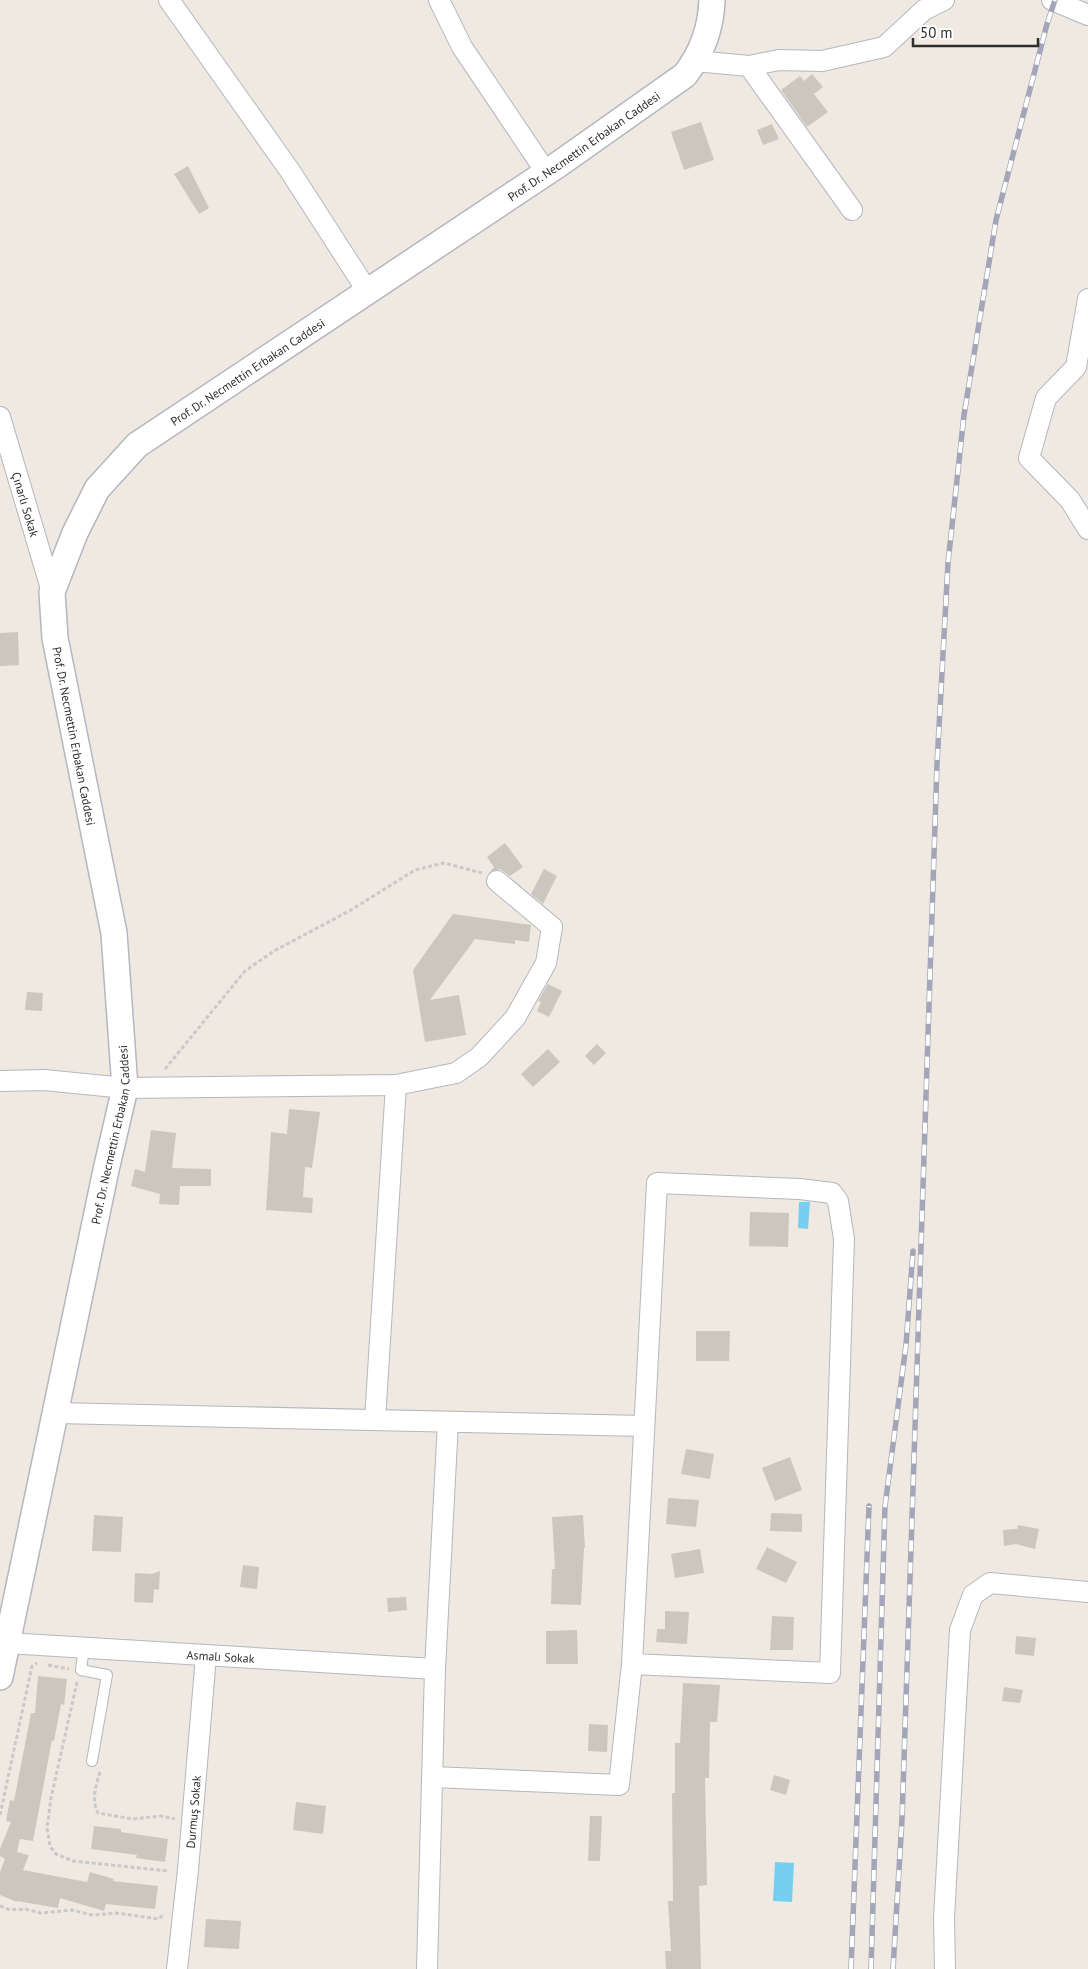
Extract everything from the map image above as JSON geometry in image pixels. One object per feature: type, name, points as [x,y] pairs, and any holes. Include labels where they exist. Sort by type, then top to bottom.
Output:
[{"type":"street","points":[[169,0],[290,170],[368,292]]},
{"type":"street","points":[[439,0],[462,47],[546,172]]},
{"type":"street","name":"Prof. Dr. Necmettin Erbakan Caddesi","points":[[0,1676],[106,1170],[125,1088],[114,933],[55,638],[52,592],[75,533],[97,489],[137,445],[368,292],[669,88],[684,75],[695,61],[708,31],[712,0]]},
{"type":"street","points":[[695,61],[749,66],[779,60],[822,61],[884,47],[924,10],[944,0]]},
{"type":"street","points":[[1052,0],[1088,15]]},
{"type":"street","points":[[749,66],[852,210]]},
{"type":"street","points":[[1088,299],[1076,367],[1046,398],[1029,458],[1070,500],[1088,529]]},
{"type":"street","name":"Çınarlı Sokak","points":[[0,416],[52,592]]},
{"type":"street","points":[[0,1081],[44,1080],[125,1088],[396,1085],[456,1073],[479,1057],[515,1018],[546,963],[552,927],[497,881]]},
{"type":"street","points":[[375,1420],[396,1085]]},
{"type":"street","points":[[432,1777],[619,1785],[632,1664],[657,1183],[800,1189],[832,1193],[838,1201],[840,1208],[844,1239],[830,1673],[632,1664]]},
{"type":"street","points":[[56,1413],[644,1426]]},
{"type":"street","points":[[427,1969],[435,1669],[448,1422]]},
{"type":"street","points":[[945,1969],[944,1918],[960,1630],[973,1595],[990,1583],[1088,1592]]},
{"type":"street","name":"Asmalı Sokak","points":[[7,1643],[435,1669]]},
{"type":"street","name":"Durmuş Sokak","points":[[177,1969],[188,1870],[206,1656]]},
{"type":"lane","points":[[84,1647],[81,1670],[106,1675],[92,1761]]},
{"type":"path","points":[[151,1088],[244,971],[274,951],[351,910],[415,870],[444,863],[477,870],[497,881]]},
{"type":"path","points":[[0,1816],[32,1666],[36,1663],[71,1669],[77,1682],[51,1798],[47,1828],[50,1846],[56,1854],[73,1861],[168,1871]]},
{"type":"path","points":[[92,1761],[100,1770],[95,1787],[95,1807],[98,1813],[133,1819],[172,1817],[178,1821],[178,1826]]},
{"type":"path","points":[[168,1880],[170,1864]]},
{"type":"path","points":[[0,1906],[10,1910],[25,1909],[40,1913],[72,1910],[92,1915],[117,1913],[158,1919],[164,1916],[166,1911]]},
{"type":"water","points":[[799,1202],[810,1202],[808,1229],[798,1228]]},
{"type":"water","points":[[775,1862],[794,1863],[792,1902],[773,1901]]},
{"type":"building","points":[[812,74],[823,87],[814,94],[828,112],[807,127],[781,90],[800,76],[804,81]]},
{"type":"building","points":[[701,122],[714,160],[684,170],[671,132]]},
{"type":"building","points":[[772,124],[779,139],[763,145],[757,130]]},
{"type":"building","points":[[188,166],[209,208],[199,214],[174,174]]},
{"type":"building","points":[[18,632],[19,665],[0,666],[0,633]]},
{"type":"building","points":[[505,843],[523,867],[510,876],[500,869],[490,872],[494,867],[487,857]]},
{"type":"building","points":[[544,869],[557,876],[543,904],[531,894]]},
{"type":"building","points":[[453,914],[531,925],[529,942],[515,940],[515,944],[475,939],[430,1000],[459,995],[466,1035],[425,1042],[413,970]]},
{"type":"building","points":[[548,984],[562,991],[549,1017],[537,1011],[541,1002],[538,1001]]},
{"type":"building","points":[[27,992],[43,993],[42,1011],[25,1010]]},
{"type":"building","points":[[597,1044],[606,1053],[594,1065],[585,1056]]},
{"type":"building","points":[[548,1049],[560,1062],[533,1087],[521,1074]]},
{"type":"building","points":[[289,1109],[320,1112],[312,1168],[305,1167],[303,1197],[313,1198],[312,1213],[266,1210],[271,1132],[287,1134]]},
{"type":"building","points":[[151,1130],[176,1133],[172,1168],[211,1169],[211,1186],[180,1186],[179,1205],[159,1204],[160,1194],[131,1186],[135,1169],[145,1172]]},
{"type":"building","points":[[750,1212],[789,1213],[788,1247],[749,1246]]},
{"type":"building","points":[[696,1331],[730,1331],[729,1361],[696,1361]]},
{"type":"building","points":[[686,1449],[714,1454],[710,1479],[681,1474]]},
{"type":"building","points":[[790,1457],[802,1490],[775,1501],[762,1468]]},
{"type":"building","points":[[668,1498],[699,1500],[696,1527],[666,1524]]},
{"type":"building","points":[[771,1513],[802,1514],[802,1532],[770,1531]]},
{"type":"building","points":[[94,1515],[123,1517],[121,1552],[92,1551]]},
{"type":"building","points":[[583,1515],[585,1548],[581,1605],[551,1604],[552,1569],[555,1569],[552,1517]]},
{"type":"building","points":[[1018,1525],[1039,1529],[1035,1549],[1016,1544],[1004,1546],[1003,1530],[1017,1529]]},
{"type":"building","points":[[767,1547],[797,1562],[786,1583],[756,1569]]},
{"type":"building","points":[[700,1549],[704,1573],[675,1578],[671,1554]]},
{"type":"building","points":[[243,1565],[259,1567],[257,1589],[240,1587]]},
{"type":"building","points":[[160,1571],[159,1590],[154,1589],[153,1603],[134,1602],[135,1573],[152,1574]]},
{"type":"building","points":[[406,1597],[407,1610],[388,1612],[387,1598]]},
{"type":"building","points":[[665,1611],[689,1612],[687,1644],[656,1642],[657,1629],[665,1629]]},
{"type":"building","points":[[772,1616],[794,1617],[793,1650],[770,1650]]},
{"type":"building","points":[[577,1630],[578,1664],[546,1664],[546,1631]]},
{"type":"building","points":[[1016,1636],[1036,1638],[1034,1656],[1015,1654]]},
{"type":"building","points":[[38,1676],[67,1679],[64,1705],[61,1704],[54,1741],[52,1740],[33,1841],[20,1839],[17,1852],[29,1855],[23,1870],[87,1882],[90,1872],[114,1879],[113,1881],[158,1886],[155,1909],[106,1904],[104,1911],[60,1898],[58,1908],[17,1902],[0,1895],[0,1872],[5,1859],[0,1856],[0,1849],[11,1822],[6,1821],[10,1800],[14,1801],[31,1713],[35,1713]]},
{"type":"building","points":[[683,1683],[720,1685],[717,1722],[710,1722],[709,1778],[705,1778],[707,1885],[699,1886],[701,1969],[666,1969],[665,1951],[671,1951],[668,1901],[673,1901],[672,1793],[675,1793],[675,1743],[680,1743]]},
{"type":"building","points":[[1004,1687],[1023,1690],[1020,1703],[1002,1701]]},
{"type":"building","points":[[589,1724],[608,1725],[607,1752],[588,1751]]},
{"type":"building","points":[[774,1775],[790,1780],[786,1795],[770,1790]]},
{"type":"building","points":[[296,1802],[326,1806],[323,1834],[293,1830]]},
{"type":"building","points":[[590,1816],[602,1816],[600,1861],[588,1861]]},
{"type":"building","points":[[94,1826],[121,1829],[121,1832],[168,1839],[165,1862],[136,1858],[137,1855],[91,1849]]},
{"type":"building","points":[[206,1919],[241,1921],[239,1949],[204,1947]]},
{"type":"railway","points":[[893,1969],[902,1820],[937,764],[948,563],[964,415],[996,220],[1047,24],[1055,0]]},
{"type":"railway","points":[[871,1969],[885,1506],[906,1345],[913,1251]]},
{"type":"railway","points":[[851,1969],[869,1506]]}]
